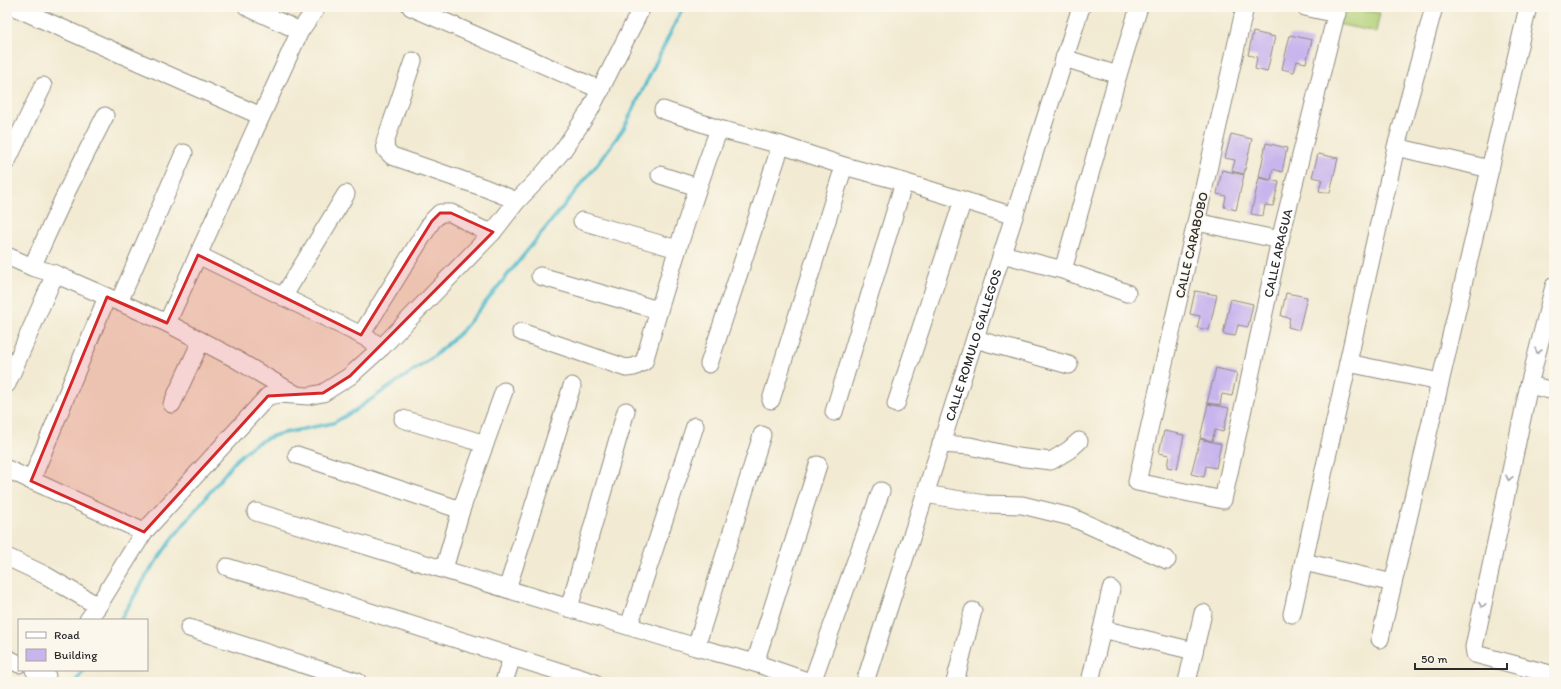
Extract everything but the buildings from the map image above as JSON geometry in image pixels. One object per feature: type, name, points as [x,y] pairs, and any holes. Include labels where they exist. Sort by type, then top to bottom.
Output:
[{"type":"street","points":[[14,7],[261,116]]},
{"type":"street","points":[[247,7],[300,31]]},
{"type":"street","points":[[167,323],[300,31],[317,7]]},
{"type":"street","points":[[411,7],[601,90]]},
{"type":"street","name":"CALLE ROMULO GALLEGOS","points":[[865,682],[1081,7]]},
{"type":"street","points":[[1063,270],[1118,75],[1139,7]]},
{"type":"street","name":"CALLE CARABOBO","points":[[1223,500],[1137,482],[1245,7]]},
{"type":"street","points":[[1305,7],[1338,10]]},
{"type":"street","points":[[1292,614],[1396,147],[1434,7]]},
{"type":"street","points":[[1380,640],[1528,7]]},
{"type":"street","points":[[89,619],[144,532],[268,396],[280,394],[308,396],[323,392],[350,376],[382,347],[493,232],[517,201],[544,173],[563,150],[590,110],[601,90],[636,9]]},
{"type":"street","name":"CALLE ARAGUA","points":[[1223,500],[1280,240],[1338,10]]},
{"type":"street","points":[[1064,58],[1118,75]]},
{"type":"street","points":[[413,61],[385,142],[386,150],[392,156],[485,188],[517,201]]},
{"type":"street","points":[[7,161],[43,86]]},
{"type":"street","points":[[663,110],[719,129],[781,145],[844,166],[904,182],[1014,216]]},
{"type":"street","points":[[32,267],[67,191],[105,116]]},
{"type":"street","points":[[521,332],[626,368],[634,367],[644,362],[677,249],[697,187],[719,129]]},
{"type":"street","points":[[709,364],[781,145]]},
{"type":"street","points":[[1396,147],[1490,169]]},
{"type":"street","points":[[31,481],[113,299],[184,152]]},
{"type":"street","points":[[771,400],[844,166]]},
{"type":"street","points":[[660,175],[697,187]]},
{"type":"street","points":[[834,412],[904,182]]},
{"type":"street","points":[[283,297],[346,194]]},
{"type":"street","points":[[896,404],[963,200]]},
{"type":"street","points":[[361,335],[432,221],[440,213],[451,213],[481,229],[493,232]]},
{"type":"street","points":[[582,221],[677,249]]},
{"type":"street","points":[[1196,222],[1280,240]]},
{"type":"street","points":[[1002,254],[1063,270],[1128,292]]},
{"type":"street","points":[[198,255],[361,335],[382,347]]},
{"type":"street","points":[[7,256],[32,267],[55,274],[167,323],[297,395]]},
{"type":"street","points":[[7,384],[55,274]]},
{"type":"street","points":[[540,276],[658,310]]},
{"type":"street","points":[[1554,286],[1529,385],[1474,651],[1475,654],[1554,675]]},
{"type":"street","points":[[975,339],[1069,364]]},
{"type":"street","points":[[172,404],[201,341]]},
{"type":"street","points":[[1348,364],[1440,382]]},
{"type":"street","points":[[1529,385],[1554,391]]},
{"type":"street","points":[[507,589],[572,386]]},
{"type":"street","points":[[444,569],[461,510],[504,391]]},
{"type":"street","points":[[569,608],[626,411]]},
{"type":"street","points":[[403,419],[485,444]]},
{"type":"street","points":[[629,626],[695,426]]},
{"type":"street","points":[[696,647],[762,435]]},
{"type":"street","points":[[941,444],[970,446],[1018,457],[1051,461],[1069,450],[1079,441]]},
{"type":"street","points":[[297,455],[461,510]]},
{"type":"street","points":[[755,663],[818,465]]},
{"type":"street","points":[[7,469],[144,532]]},
{"type":"street","points":[[256,512],[696,647],[755,663],[811,682],[881,491]]},
{"type":"street","points":[[924,494],[985,504],[1022,505],[1071,517],[1166,560]]},
{"type":"street","points":[[7,557],[45,575],[98,606]]},
{"type":"street","points":[[1304,562],[1393,584]]},
{"type":"street","points":[[227,567],[594,682]]},
{"type":"street","points":[[1090,682],[1111,589]]},
{"type":"street","points":[[955,682],[973,611]]},
{"type":"street","points":[[1187,682],[1203,613]]},
{"type":"street","points":[[189,628],[358,682]]},
{"type":"street","points":[[1102,629],[1194,650]]},
{"type":"street","points":[[504,682],[512,657]]},
{"type":"street","points":[[7,658],[18,664]]},
{"type":"highlighted area","points":[[440,213],[451,213],[493,232],[350,376],[323,393],[268,396],[144,532],[31,481],[107,297],[167,323],[198,255],[361,335],[432,221]]},
{"type":"green space","points":[[1341,7],[1380,13],[1376,32],[1337,24]]},
{"type":"waterway","points":[[121,619],[148,573],[172,539],[236,460],[252,446],[279,434],[333,423],[351,413],[432,358],[462,331],[596,166],[624,128],[683,7]]},
{"type":"waterway","points":[[75,682],[83,671]]}]
